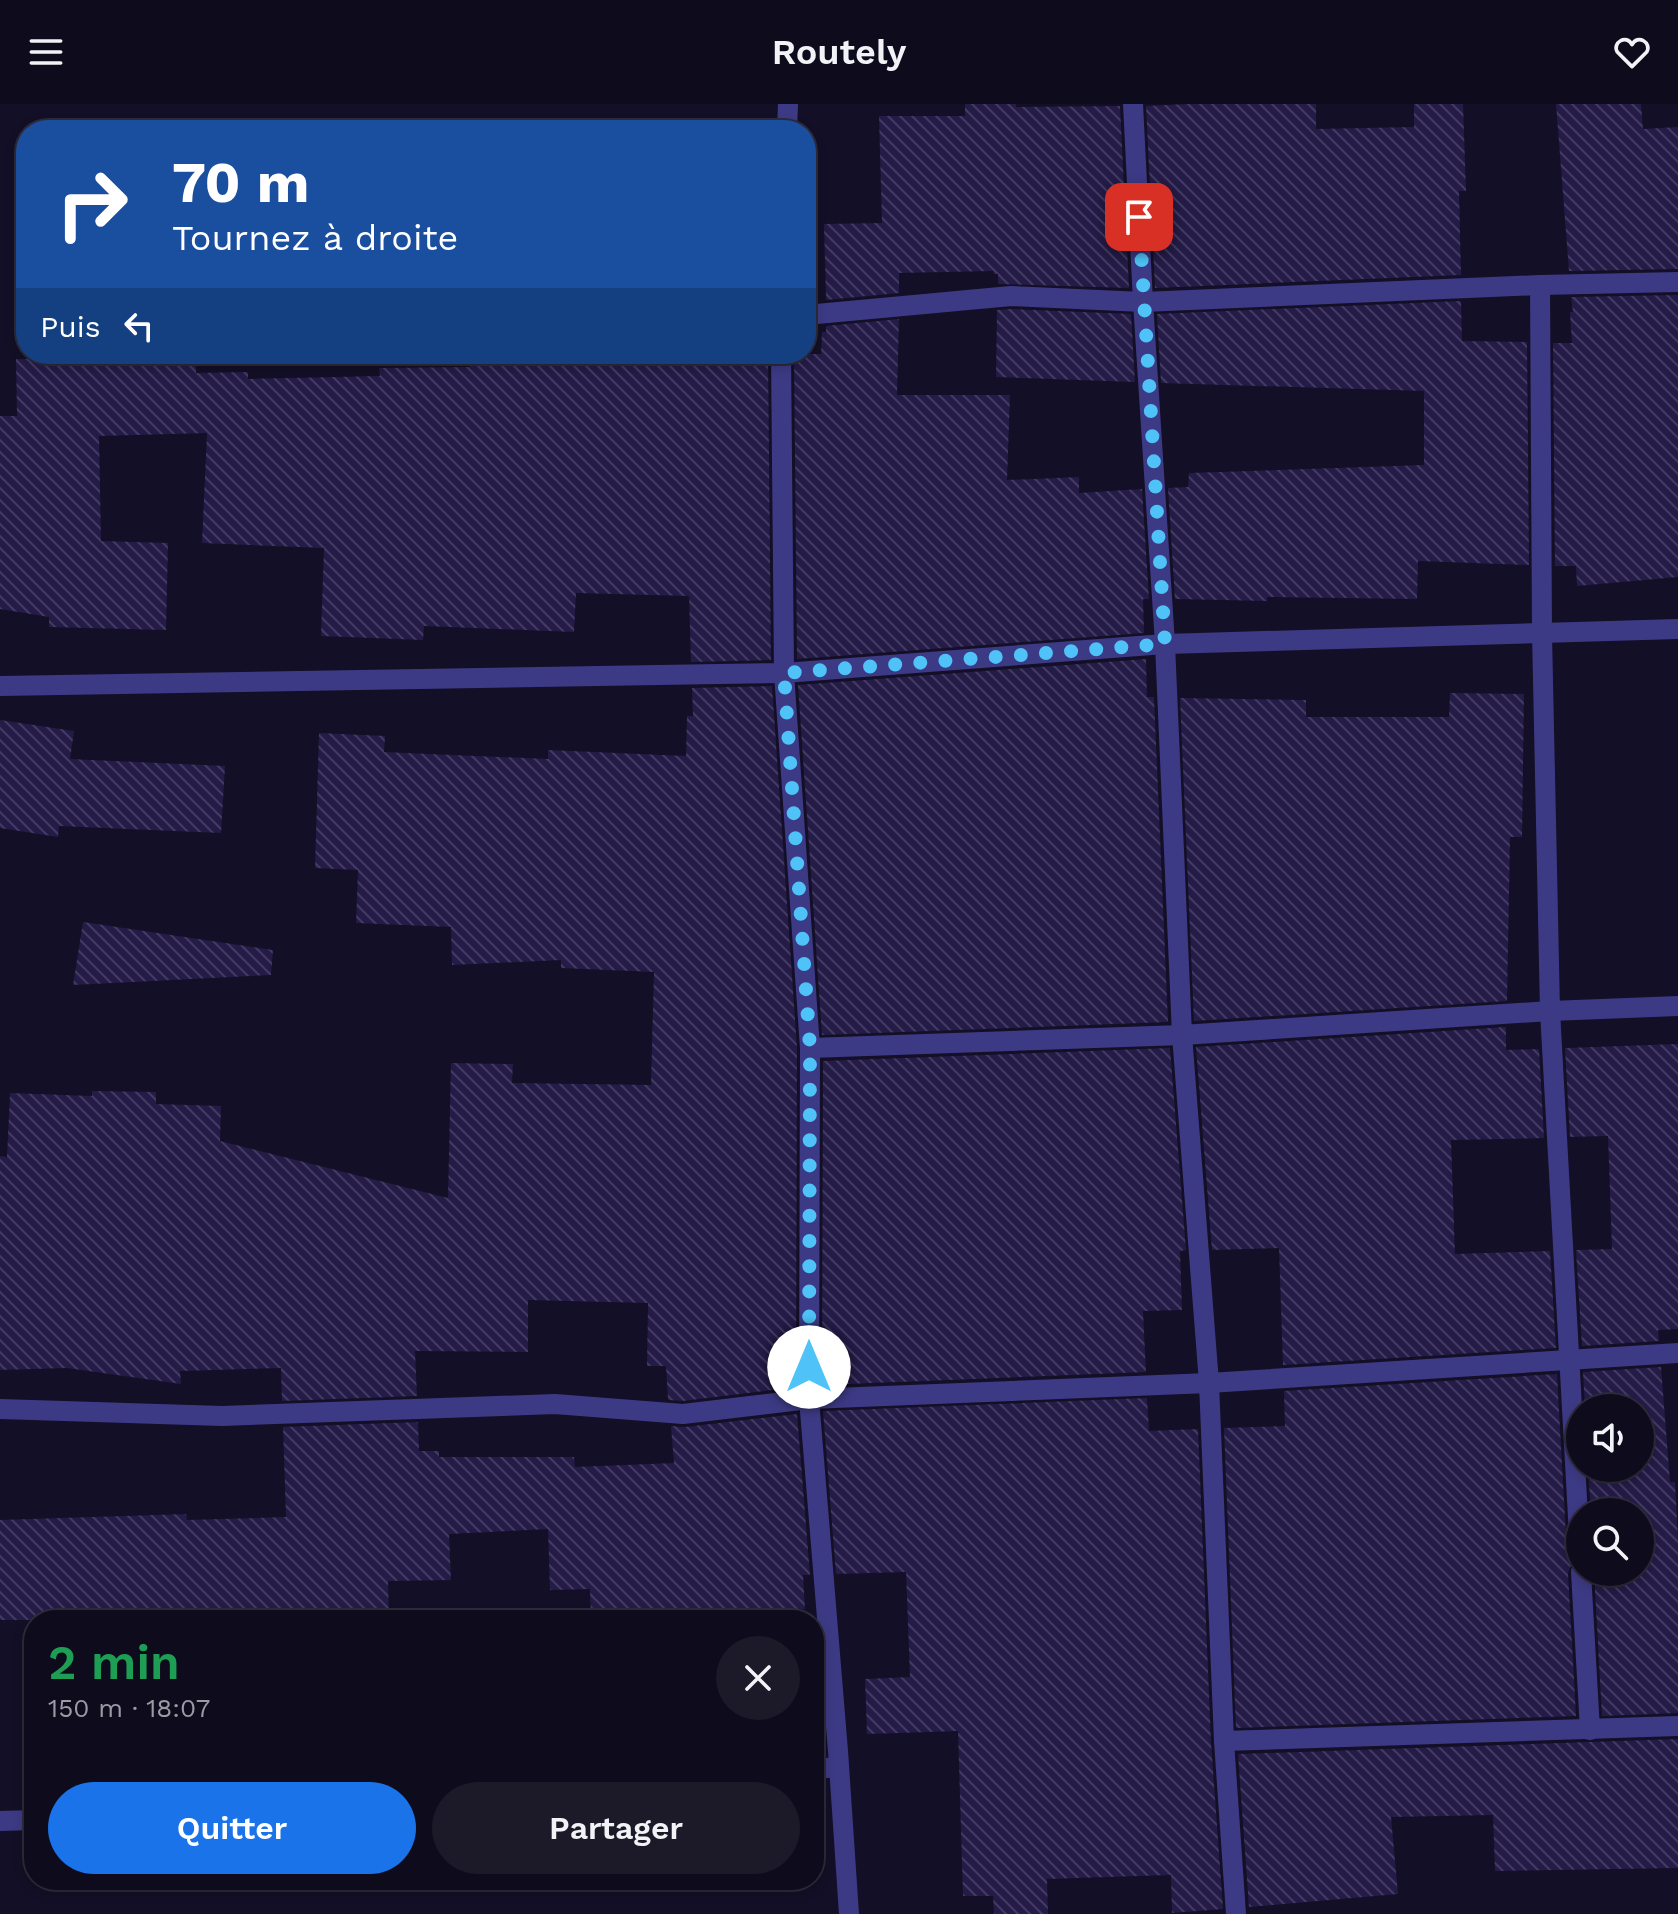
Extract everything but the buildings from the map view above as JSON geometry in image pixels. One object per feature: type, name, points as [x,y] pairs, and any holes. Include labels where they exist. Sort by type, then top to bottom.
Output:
[{"type":"street","points":[[1133,104],[1165,644],[1182,1035],[1209,1383],[1224,1741],[1236,1914]]},
{"type":"street","points":[[816,314],[1011,296],[1143,302],[1678,282]]},
{"type":"street","points":[[1540,285],[1542,633],[1550,1011],[1577,1498]]},
{"type":"street","points":[[781,364],[784,673],[810,1048],[809,1399],[849,1914]]},
{"type":"street","points":[[0,686],[784,673],[1165,644],[1678,629]]},
{"type":"street","points":[[810,1048],[1182,1035],[1550,1011],[1678,1006]]},
{"type":"street","points":[[0,1409],[222,1416],[555,1404],[683,1414],[809,1399],[1209,1383],[1678,1353]]},
{"type":"street","points":[[1582,1586],[1590,1730]]},
{"type":"street","points":[[1224,1741],[1678,1726]]},
{"type":"street","points":[[824,1768],[839,1767]]},
{"type":"street","points":[[0,1821],[24,1820]]},
{"type":"route","points":[[809,1367],[810,1048],[784,673],[1165,644],[1139,217]]}]
